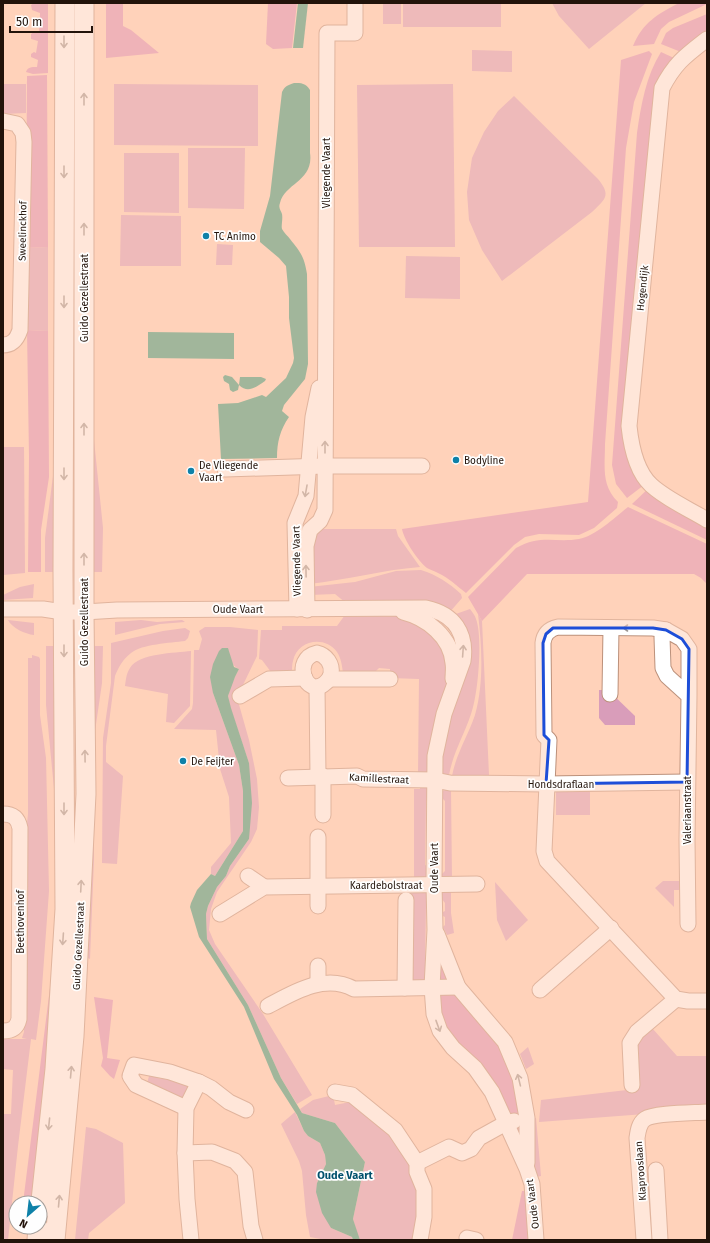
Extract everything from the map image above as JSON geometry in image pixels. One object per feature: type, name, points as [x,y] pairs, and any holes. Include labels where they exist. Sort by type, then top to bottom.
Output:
[{"type":"main road","name":"Guido Gezellestraat","points":[[42,1195],[55,1069],[65,909],[63,612],[64,3]]},
{"type":"main road","name":"Guido Gezellestraat","points":[[55,1240],[74,1036],[85,810],[84,3]]},
{"type":"street","name":"Vliegende Vaart","points":[[302,610],[306,546],[310,530],[320,521],[325,510],[327,33],[354,33],[355,3]]},
{"type":"street","name":"Hogendijk","points":[[707,39],[682,58],[670,72],[662,88],[629,426],[631,446],[638,464],[650,484],[660,492],[707,520]]},
{"type":"street","name":"Sweelinckhof","points":[[3,121],[17,124],[23,132],[24,142],[20,330],[17,338],[12,343],[3,345]]},
{"type":"street","name":"Vliegende Vaart","points":[[302,610],[295,523],[306,496],[308,479],[307,467],[313,417],[319,386],[326,370]]},
{"type":"street","points":[[225,469],[325,466],[422,466]]},
{"type":"street","name":"Oude Vaart","points":[[3,609],[42,609],[63,612],[124,610],[392,609],[423,619],[437,630],[443,638],[453,663],[452,688],[436,749],[434,780],[435,930],[432,987],[434,1014],[440,1030],[453,1048],[475,1068],[492,1092],[527,1169],[532,1184],[536,1240]]},
{"type":"street","name":"Valeriaanstraat","points":[[546,784],[549,740],[544,734],[544,638],[549,630],[553,628],[653,628],[666,630],[682,639],[689,649],[687,782],[688,924]]},
{"type":"street","points":[[610,694],[611,628]]},
{"type":"street","points":[[666,630],[662,637],[663,668],[667,676],[689,696]]},
{"type":"street","points":[[240,696],[269,679],[317,681],[390,679]]},
{"type":"street","points":[[317,681],[323,815]]},
{"type":"street","name":"Kamillestraat","points":[[288,778],[357,776],[364,779],[434,780]]},
{"type":"street","name":"Hondsdraflaan","points":[[434,780],[450,783],[546,784],[687,782]]},
{"type":"street","points":[[546,784],[544,850],[547,861],[676,999],[688,1001],[707,1001]]},
{"type":"street","name":"Beethovenhof","points":[[3,814],[13,816],[19,823],[20,828],[19,1019],[18,1024],[13,1030],[3,1031]]},
{"type":"street","points":[[318,837],[318,906]]},
{"type":"street","points":[[248,876],[264,887]]},
{"type":"street","name":"Kaardebolstraat","points":[[220,914],[264,887],[318,885],[478,884]]},
{"type":"street","points":[[405,988],[406,900]]},
{"type":"street","points":[[540,990],[611,928]]},
{"type":"street","name":"Oude Vaart","points":[[435,930],[458,987],[505,1042],[520,1078],[527,1118],[527,1169]]},
{"type":"street","points":[[318,966],[318,983]]},
{"type":"street","points":[[268,1006],[292,992],[318,983],[346,984],[354,989],[458,987]]},
{"type":"street","points":[[632,1085],[630,1043],[637,1032],[676,999]]},
{"type":"street","points":[[186,1108],[136,1085],[130,1076],[134,1065],[170,1072],[199,1082],[211,1088],[229,1102],[246,1110]]},
{"type":"street","points":[[191,1240],[186,1199],[186,1108],[199,1082]]},
{"type":"street","points":[[335,1092],[352,1095],[395,1130],[417,1163],[417,1172],[424,1189],[424,1217],[420,1240]]},
{"type":"street","name":"Klaprooslaan","points":[[644,1240],[637,1138],[639,1127],[645,1119],[653,1116],[707,1112]]},
{"type":"street","points":[[417,1163],[449,1147],[462,1153],[471,1149],[479,1138],[506,1123],[527,1118]]},
{"type":"street","points":[[185,1153],[212,1152],[235,1161],[245,1172],[251,1226],[255,1240]]},
{"type":"street","name":"Klaprooslaan","points":[[656,1170],[660,1240]]},
{"type":"highlighted area","points":[[553,628],[653,628],[666,630],[682,639],[689,649],[687,782],[546,784],[549,740],[544,735],[543,643],[546,634]]},
{"type":"shaded area","points":[[34,3],[48,3],[48,73],[33,74],[26,72],[30,68],[37,67],[38,60],[31,57],[31,54],[34,52],[36,53],[38,41],[31,39],[31,34],[34,32],[38,33],[39,31],[40,14],[32,10],[31,5]]},
{"type":"shaded area","points":[[106,3],[123,3],[123,26],[131,30],[159,53],[106,58]]},
{"type":"shaded area","points":[[268,3],[297,3],[292,48],[273,49],[266,44]]},
{"type":"shaded area","points":[[298,3],[308,3],[303,48],[293,48]]},
{"type":"shaded area","points":[[383,3],[401,3],[401,24],[383,24]]},
{"type":"shaded area","points":[[403,3],[501,3],[501,27],[403,27]]},
{"type":"shaded area","points":[[552,3],[646,3],[589,49],[559,16]]},
{"type":"shaded area","points":[[679,3],[707,4],[669,22],[661,29],[654,44],[633,46],[646,25],[664,11]]},
{"type":"shaded area","points":[[707,14],[707,33],[681,52],[661,44],[666,33],[673,28]]},
{"type":"shaded area","points":[[472,50],[512,51],[512,72],[472,71]]},
{"type":"shaded area","points":[[649,51],[652,54],[634,102],[626,148],[605,444],[606,482],[613,496],[618,502],[617,508],[594,528],[579,535],[539,534],[525,537],[514,545],[466,593],[446,577],[428,569],[423,565],[408,544],[402,529],[588,502],[621,60]]},
{"type":"shaded area","points":[[661,52],[674,58],[667,67],[630,390],[644,485],[627,498],[616,484],[612,465],[637,133],[642,101],[651,71]]},
{"type":"shaded area","points":[[47,75],[48,247],[26,248],[27,76]]},
{"type":"shaded area","points":[[294,83],[303,84],[310,90],[310,162],[308,170],[304,176],[287,191],[279,206],[282,214],[282,229],[302,255],[305,263],[307,274],[308,364],[305,379],[284,405],[282,411],[289,417],[280,436],[277,458],[221,459],[218,404],[238,403],[262,395],[266,397],[286,378],[294,358],[289,318],[289,297],[286,266],[260,242],[260,231],[270,196],[282,92],[284,88]]},
{"type":"shaded area","points":[[3,84],[26,84],[26,113],[3,114]]},
{"type":"shaded area","points":[[114,84],[258,85],[258,146],[114,145]]},
{"type":"shaded area","points":[[453,84],[455,247],[359,247],[357,85]]},
{"type":"shaded area","points":[[514,96],[598,179],[606,193],[601,204],[592,212],[502,281],[482,250],[469,220],[467,192],[472,158],[484,132],[498,111]]},
{"type":"shaded area","points":[[188,148],[245,148],[244,209],[188,208]]},
{"type":"shaded area","points":[[124,153],[179,153],[179,213],[124,212]]},
{"type":"shaded area","points":[[121,215],[181,216],[181,266],[120,266]]},
{"type":"shaded area","points":[[217,244],[233,245],[232,265],[216,265]]},
{"type":"shaded area","points":[[48,247],[48,331],[27,330],[26,248]]},
{"type":"shaded area","points":[[406,256],[460,257],[460,299],[405,298]]},
{"type":"shaded area","points":[[27,330],[48,331],[49,477],[41,530],[41,572],[28,572],[29,456]]},
{"type":"shaded area","points":[[148,332],[234,333],[234,359],[148,358]]},
{"type":"shaded area","points":[[225,375],[232,377],[239,385],[238,390],[233,392],[230,390],[229,384],[224,381],[223,377]]},
{"type":"shaded area","points":[[240,377],[261,377],[266,379],[252,389],[242,388],[239,385]]},
{"type":"shaded area","points":[[94,384],[94,440],[103,528],[102,572],[90,572],[90,388]]},
{"type":"shaded area","points":[[3,447],[24,447],[25,573],[3,575]]},
{"type":"shaded area","points":[[53,476],[53,572],[45,572],[45,538]]},
{"type":"shaded area","points":[[650,487],[707,521],[707,540],[632,504]]},
{"type":"shaded area","points":[[628,507],[707,544],[707,584],[694,574],[527,574],[482,621],[468,597],[516,548],[533,541],[570,540],[585,537],[605,526]]},
{"type":"shaded area","points":[[322,529],[396,529],[398,536],[420,567],[392,570],[309,584],[309,550],[316,531]]},
{"type":"shaded area","points":[[421,570],[432,574],[452,586],[461,594],[462,598],[449,613],[346,603],[335,594],[309,595],[309,587],[355,582],[396,571]]},
{"type":"shaded area","points":[[34,584],[33,598],[3,600],[3,595],[20,587]]},
{"type":"shaded area","points":[[470,609],[476,619],[479,639],[479,666],[476,694],[471,714],[453,759],[449,775],[443,775],[442,754],[446,733],[465,670],[453,615]]},
{"type":"shaded area","points":[[478,614],[482,621],[489,775],[452,776],[456,760],[475,715],[480,691],[481,665]]},
{"type":"shaded area","points":[[345,615],[404,616],[421,623],[439,641],[447,663],[447,679],[429,775],[418,775],[419,679],[390,678],[390,669],[379,668],[371,676],[343,673],[342,664],[337,652],[326,643],[319,642],[312,642],[300,648],[293,661],[292,673],[274,676],[262,660],[259,659],[261,630],[282,630],[282,626],[337,626]]},
{"type":"shaded area","points":[[8,620],[34,623],[34,635],[12,626]]},
{"type":"shaded area","points":[[141,620],[157,622],[182,620],[185,622],[160,624],[115,635],[115,622]]},
{"type":"shaded area","points":[[205,627],[230,627],[258,630],[257,656],[242,687],[238,701],[249,740],[257,779],[259,807],[257,829],[251,842],[217,892],[211,909],[209,930],[215,944],[263,1014],[312,1095],[297,1104],[281,1078],[248,1005],[207,939],[206,914],[208,906],[217,887],[226,876],[230,866],[249,839],[249,763],[230,707],[228,696],[231,685],[239,669],[234,666],[231,661],[229,650],[213,693],[239,765],[243,791],[243,831],[215,876],[211,874],[211,867],[231,843],[229,797],[220,769],[216,730],[174,729],[192,709],[194,650],[199,650],[202,639],[199,631]]},
{"type":"shaded area","points":[[185,628],[190,631],[188,638],[185,641],[156,644],[136,650],[128,655],[123,661],[115,676],[106,746],[106,762],[123,776],[117,864],[102,863],[103,738],[111,683],[111,643],[163,631]]},
{"type":"shaded area","points":[[46,646],[57,646],[58,799],[55,799],[46,705]]},
{"type":"shaded area","points":[[94,646],[103,646],[102,683],[94,738],[94,859],[90,959],[86,957],[94,711]]},
{"type":"shaded area","points":[[222,648],[228,648],[234,667],[239,669],[228,696],[249,763],[252,803],[249,839],[230,866],[226,876],[217,887],[208,906],[206,914],[207,939],[248,1005],[281,1078],[302,1113],[335,1123],[365,1162],[353,1219],[360,1240],[353,1240],[352,1237],[331,1228],[322,1213],[316,1192],[317,1183],[326,1164],[325,1155],[320,1143],[308,1136],[304,1131],[297,1115],[274,1079],[244,1007],[199,937],[190,907],[197,890],[211,874],[215,876],[243,831],[243,791],[239,765],[213,693],[210,677],[213,664]]},
{"type":"shaded area","points":[[191,651],[190,706],[174,723],[166,722],[168,694],[125,686],[126,677],[130,668],[141,659],[167,653]]},
{"type":"shaded area","points":[[32,655],[39,657],[40,659],[40,715],[46,758],[49,891],[41,1001],[36,1040],[31,1039],[13,1195],[8,1195],[8,1240],[3,1240],[4,1114],[11,1114],[13,1070],[3,1069],[3,1039],[27,1039],[22,1038],[24,1032],[26,834],[28,814],[28,658],[32,658]]},
{"type":"shaded area","points":[[599,690],[608,690],[635,716],[635,725],[605,725],[599,718]]},
{"type":"shaded area","points":[[420,783],[426,783],[430,797],[426,801],[425,865],[430,867],[426,878],[414,880],[414,789],[420,789]]},
{"type":"shaded area","points":[[451,790],[452,880],[441,877],[445,871],[445,801],[441,797],[442,791]]},
{"type":"shaded area","points":[[556,790],[590,790],[590,815],[556,815]]},
{"type":"shaded area","points":[[663,881],[682,881],[682,890],[674,890],[674,907],[655,888]]},
{"type":"shaded area","points":[[495,882],[528,920],[506,941],[497,920]]},
{"type":"shaded area","points":[[427,891],[430,898],[426,902],[425,973],[430,977],[429,982],[409,984],[410,892]]},
{"type":"shaded area","points":[[443,891],[451,891],[451,913],[454,933],[447,935],[443,927],[445,925],[445,917],[441,915],[441,913],[445,911],[445,903],[442,899],[441,893]]},
{"type":"shaded area","points":[[435,930],[458,987],[505,1042],[520,1078],[527,1169],[506,1123],[453,1048],[432,987]]},
{"type":"shaded area","points":[[56,940],[53,1013],[36,1195],[24,1195]]},
{"type":"shaded area","points":[[94,997],[113,1000],[107,1058],[120,1060],[114,1079],[101,1066],[103,1058]]},
{"type":"shaded area","points":[[652,1028],[677,1056],[707,1056],[707,1107],[645,1114],[539,1122],[541,1100],[627,1090],[632,1087],[636,1072],[638,1041]]},
{"type":"shaded area","points":[[528,1047],[534,1064],[526,1069],[520,1054]]},
{"type":"shaded area","points":[[153,1074],[157,1078],[190,1083],[183,1100],[157,1086],[147,1084],[149,1076]]},
{"type":"shaded area","points":[[333,1095],[335,1105],[350,1102],[392,1132],[422,1193],[413,1240],[359,1240],[353,1219],[365,1162],[335,1123],[302,1113],[300,1109],[313,1100]]},
{"type":"shaded area","points":[[295,1112],[304,1131],[308,1136],[320,1143],[325,1155],[326,1164],[317,1183],[331,1228],[352,1237],[353,1240],[326,1240],[310,1237],[306,1215],[302,1171],[299,1161],[281,1124]]},
{"type":"shaded area","points":[[536,1118],[541,1176],[536,1177],[531,1119]]},
{"type":"shaded area","points":[[86,1127],[96,1129],[123,1143],[125,1203],[89,1233],[88,1240],[75,1240]]},
{"type":"shaded area","points":[[522,1191],[526,1191],[529,1240],[512,1240]]},
{"type":"place","name":"TC Animo","points":[[206,236]]},
{"type":"place","name":"Bodyline","points":[[456,460]]},
{"type":"place","name":"De Vliegende Vaart","points":[[191,471]]},
{"type":"place","name":"De Feijter","points":[[183,761]]},
{"type":"district","name":"Oude Vaart","points":[[345,1175]]}]
